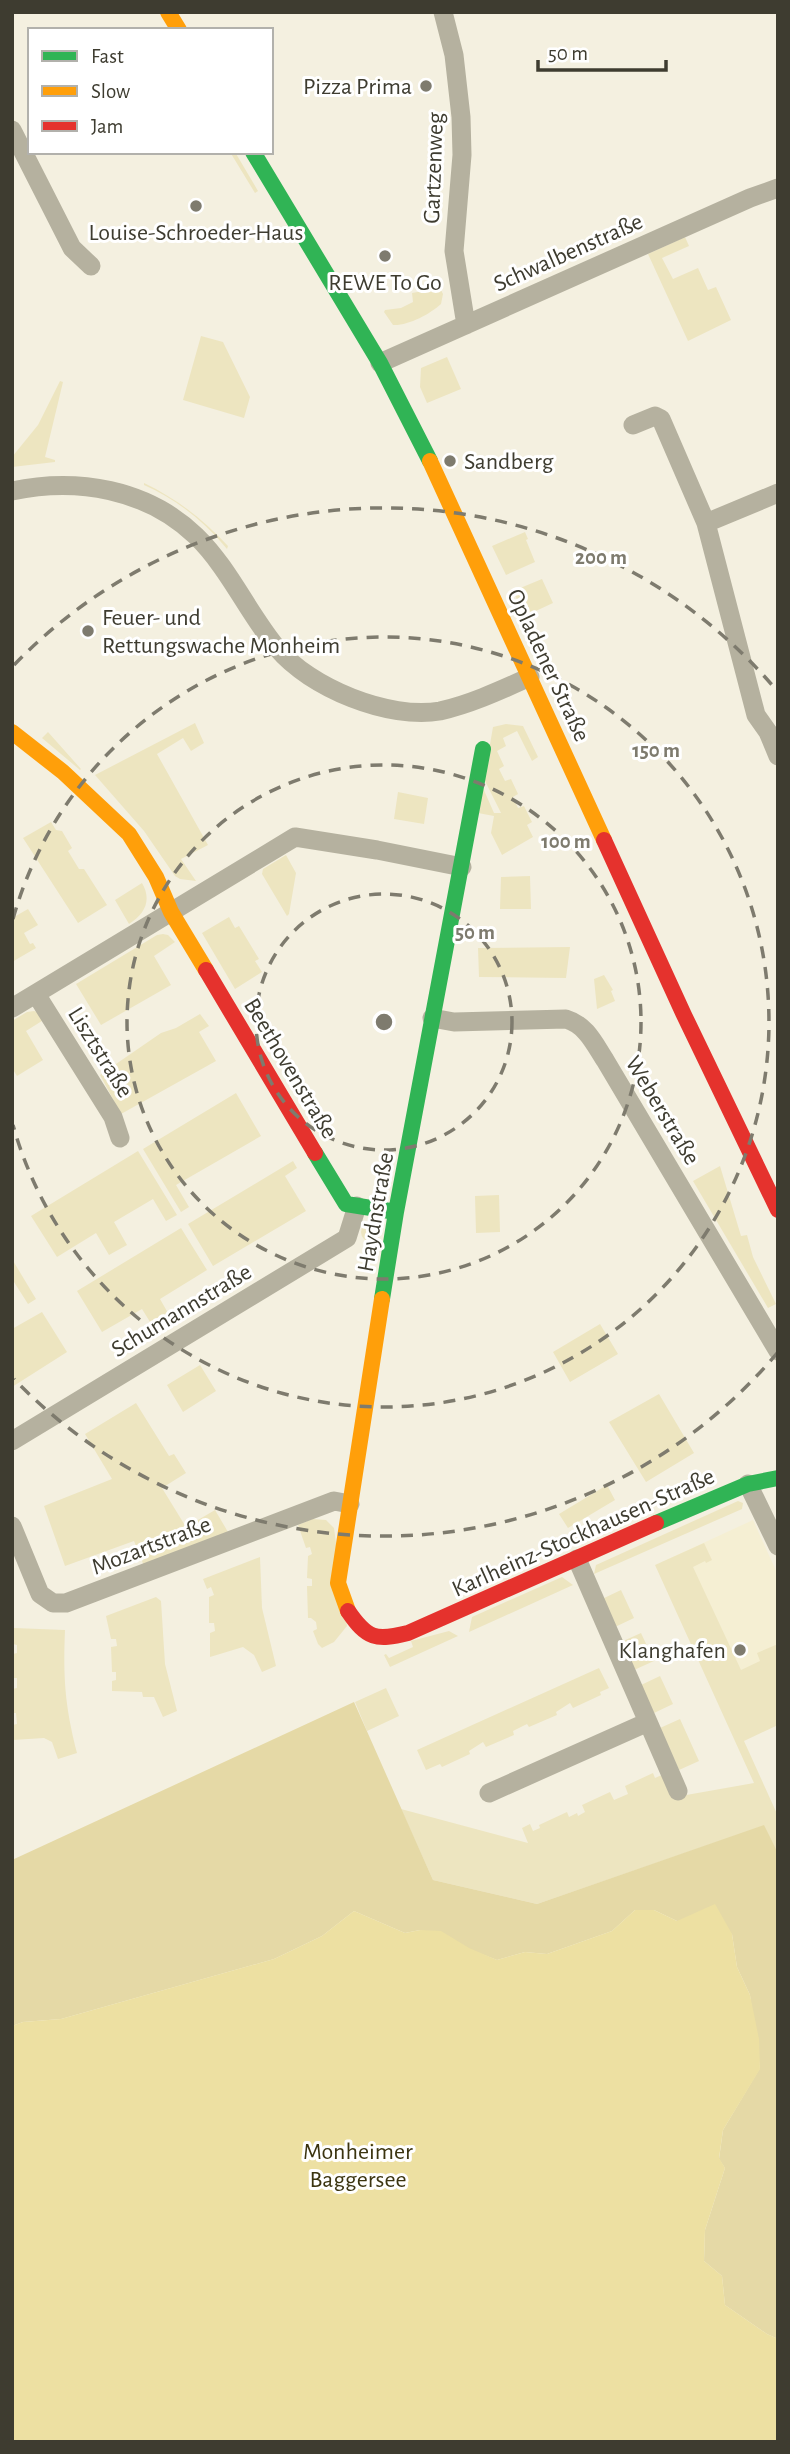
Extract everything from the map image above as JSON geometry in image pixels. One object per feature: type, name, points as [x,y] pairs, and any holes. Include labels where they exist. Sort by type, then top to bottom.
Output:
[{"type":"street","points":[[168,12],[178,28]]},
{"type":"street","name":"Gartzenweg","points":[[443,12],[454,55],[461,117],[462,155],[454,251],[466,325]]},
{"type":"street","points":[[28,154],[72,248],[91,266]]},
{"type":"street","name":"Opladener Straße","points":[[254,154],[380,363],[428,457],[678,1003],[778,1210]]},
{"type":"street","name":"Schwalbenstraße","points":[[380,363],[778,188]]},
{"type":"street","points":[[633,425],[659,416],[706,523],[756,715],[768,732],[778,756]]},
{"type":"street","points":[[12,491],[58,484],[103,488],[163,511],[196,537],[226,574],[279,651],[307,673],[340,693],[373,706],[410,713],[440,710],[488,696],[530,677]]},
{"type":"street","points":[[706,523],[778,493]]},
{"type":"street","name":"Beethovenstraße","points":[[12,732],[63,772],[129,834],[156,877],[171,912],[346,1204],[357,1206]]},
{"type":"street","name":"Haydnstraße","points":[[408,1633],[383,1639],[360,1629],[345,1606],[338,1583],[397,1212],[483,749]]},
{"type":"street","points":[[12,1008],[295,837],[462,867]]},
{"type":"street","name":"Lisztstraße","points":[[36,994],[113,1117],[120,1138]]},
{"type":"street","name":"Weberstraße","points":[[432,1018],[454,1022],[566,1019],[578,1023],[605,1060],[778,1351]]},
{"type":"street","points":[[357,1206],[397,1212]]},
{"type":"street","name":"Schumannstraße","points":[[12,1441],[347,1238],[357,1206]]},
{"type":"street","name":"Karlheinz-Stockhausen-Straße","points":[[408,1633],[748,1484],[778,1478]]},
{"type":"street","points":[[748,1484],[778,1546]]},
{"type":"street","name":"Mozartstraße","points":[[12,1526],[40,1594],[53,1603],[66,1603],[334,1502],[350,1504]]},
{"type":"street","points":[[577,1559],[678,1791]]},
{"type":"street","points":[[489,1793],[648,1722]]},
{"type":"shaded area","points":[[231,154],[236,154],[258,191],[255,193]]},
{"type":"shaded area","points":[[685,237],[689,246],[662,258],[673,279],[698,268],[708,290],[716,287],[731,320],[688,341],[648,254]]},
{"type":"shaded area","points":[[440,288],[443,294],[441,304],[418,319],[393,325],[384,312],[413,302],[412,293]]},
{"type":"shaded area","points":[[201,336],[223,342],[250,397],[244,418],[183,400]]},
{"type":"shaded area","points":[[447,357],[461,389],[427,403],[420,387],[421,368]]},
{"type":"shaded area","points":[[60,381],[63,382],[45,457],[55,462],[12,467],[12,457],[38,425]]},
{"type":"shaded area","points":[[144,483],[199,518],[228,546],[227,549],[189,512]]},
{"type":"shaded area","points":[[525,532],[535,562],[506,575],[492,546]]},
{"type":"shaded area","points":[[542,579],[553,603],[525,616],[513,591]]},
{"type":"shaded area","points":[[195,723],[204,743],[191,751],[183,738],[157,754],[208,845],[181,859],[196,881],[175,876],[144,831],[95,775]]},
{"type":"shaded area","points":[[506,724],[523,726],[538,757],[532,761],[517,731],[503,738],[506,746],[497,751],[504,766],[499,769],[505,781],[511,779],[518,794],[513,797],[518,808],[524,806],[532,822],[527,825],[533,837],[502,855],[491,833],[494,816],[478,813],[483,788],[494,813],[501,813],[484,779],[493,727]]},
{"type":"shaded area","points":[[48,732],[81,769],[80,770],[42,738]]},
{"type":"shaded area","points":[[398,792],[428,798],[424,824],[394,819]]},
{"type":"shaded area","points":[[51,822],[56,830],[62,831],[72,848],[68,851],[79,869],[84,869],[107,905],[78,923],[23,838]]},
{"type":"shaded area","points":[[286,855],[296,873],[287,916],[262,874],[263,869]]},
{"type":"shaded area","points":[[530,876],[531,909],[500,909],[501,877]]},
{"type":"shaded area","points":[[142,883],[147,901],[143,911],[129,924],[115,900]]},
{"type":"shaded area","points":[[28,909],[38,925],[24,933],[30,944],[33,943],[36,948],[12,962],[12,915],[14,917]]},
{"type":"shaded area","points":[[229,917],[235,928],[239,926],[259,959],[255,961],[262,972],[235,989],[202,933]]},
{"type":"shaded area","points":[[163,934],[175,942],[154,956],[171,985],[101,1025],[76,984],[157,935]]},
{"type":"shaded area","points":[[570,947],[566,978],[479,977],[478,948]]},
{"type":"shaded area","points":[[604,975],[613,990],[611,991],[615,1001],[597,1009],[594,979]]},
{"type":"shaded area","points":[[34,1011],[45,1019],[26,1031],[43,1060],[17,1076],[12,1068],[12,1021]]},
{"type":"shaded area","points":[[200,1014],[209,1026],[199,1032],[216,1061],[121,1114],[100,1075],[161,1033]]},
{"type":"shaded area","points":[[236,1093],[261,1136],[176,1185],[189,1207],[181,1212],[143,1149]]},
{"type":"shaded area","points":[[138,1151],[177,1215],[166,1221],[153,1199],[114,1222],[127,1245],[109,1255],[96,1233],[57,1257],[31,1216]]},
{"type":"shaded area","points":[[293,1161],[297,1168],[285,1176],[306,1211],[213,1266],[188,1224]]},
{"type":"shaded area","points":[[720,1166],[741,1236],[747,1235],[753,1257],[776,1304],[768,1308],[693,1181]]},
{"type":"shaded area","points":[[499,1195],[500,1232],[476,1233],[475,1196]]},
{"type":"shaded area","points":[[371,1222],[378,1225],[381,1232],[378,1239],[371,1242],[364,1239],[361,1232],[364,1225]]},
{"type":"shaded area","points":[[181,1228],[207,1270],[160,1299],[172,1320],[155,1330],[142,1309],[102,1332],[77,1291]]},
{"type":"shaded area","points":[[12,1259],[36,1299],[28,1304],[12,1282]]},
{"type":"shaded area","points":[[42,1312],[67,1352],[12,1387],[12,1329]]},
{"type":"shaded area","points":[[600,1324],[618,1354],[570,1382],[553,1352]]},
{"type":"shaded area","points":[[200,1365],[216,1391],[183,1412],[167,1385]]},
{"type":"shaded area","points":[[659,1394],[694,1453],[646,1482],[609,1422]]},
{"type":"shaded area","points":[[136,1403],[169,1456],[174,1454],[186,1473],[162,1488],[186,1527],[215,1510],[228,1532],[144,1566],[134,1541],[65,1566],[44,1506],[112,1479],[85,1434]]},
{"type":"shaded area","points":[[607,1485],[615,1500],[568,1528],[559,1514]]},
{"type":"shaded area","points":[[738,1501],[743,1503],[742,1509],[594,1574],[596,1565]]},
{"type":"shaded area","points":[[312,1519],[326,1520],[334,1528],[347,1626],[334,1642],[322,1648],[313,1631],[317,1629],[316,1622],[308,1618],[307,1586],[312,1586],[312,1579],[307,1578],[308,1556],[312,1554],[310,1547],[306,1548],[298,1525]]},
{"type":"shaded area","name":"Klanghafen","points":[[753,1520],[778,1575],[778,1725],[662,1562]]},
{"type":"shaded area","points":[[704,1543],[712,1560],[693,1567],[741,1670],[760,1661],[757,1653],[778,1644],[778,1725],[744,1741],[778,1816],[778,1848],[776,1849],[763,1826],[537,1904],[433,1880],[401,1809],[528,1843],[522,1828],[530,1824],[533,1831],[540,1828],[539,1825],[567,1812],[569,1817],[577,1813],[578,1816],[585,1812],[582,1805],[610,1792],[614,1800],[628,1794],[625,1786],[653,1773],[655,1778],[664,1774],[675,1797],[754,1783],[655,1565]]},
{"type":"shaded area","points":[[260,1557],[262,1608],[276,1666],[262,1672],[254,1655],[243,1647],[210,1657],[210,1633],[215,1631],[214,1623],[209,1623],[209,1597],[214,1595],[211,1587],[207,1589],[203,1579]]},
{"type":"shaded area","points":[[562,1577],[573,1585],[469,1632],[472,1617]]},
{"type":"shaded area","points":[[621,1590],[634,1618],[615,1627],[602,1599]]},
{"type":"shaded area","points":[[156,1597],[161,1601],[165,1664],[177,1711],[163,1717],[154,1697],[143,1697],[142,1692],[112,1691],[116,1672],[112,1672],[111,1647],[117,1646],[116,1639],[111,1639],[106,1616]]},
{"type":"shaded area","points":[[14,1628],[65,1630],[66,1692],[77,1753],[58,1759],[52,1742],[44,1738],[13,1740],[12,1725],[17,1724],[16,1713],[12,1713],[12,1689],[17,1688],[17,1678],[12,1678],[13,1654],[17,1653],[17,1645],[13,1644]]},
{"type":"shaded area","points":[[449,1631],[458,1636],[390,1667],[384,1655],[389,1658],[413,1647],[411,1641]]},
{"type":"shaded area","points":[[641,1633],[654,1661],[634,1670],[621,1642]]},
{"type":"shaded area","points":[[599,1668],[609,1688],[600,1692],[601,1695],[573,1708],[570,1703],[556,1712],[557,1715],[529,1727],[527,1724],[513,1731],[514,1735],[486,1747],[483,1742],[469,1751],[470,1754],[442,1767],[440,1764],[426,1770],[417,1750]]},
{"type":"shaded area","points":[[660,1676],[673,1704],[654,1713],[641,1685]]},
{"type":"shaded area","points":[[386,1688],[399,1716],[367,1731],[355,1702]]},
{"type":"shaded area","points":[[354,1702],[433,1880],[537,1904],[764,1825],[778,1853],[778,2339],[725,2305],[722,2276],[704,2261],[705,2230],[725,2168],[719,2159],[723,2130],[760,2068],[750,1995],[737,1967],[732,1934],[677,1921],[654,1910],[635,1910],[612,1931],[547,1954],[525,1952],[497,1960],[420,1930],[405,1933],[354,1911],[322,1936],[274,1959],[61,2019],[23,2022],[12,2026],[12,1860]]},
{"type":"shaded area","points":[[680,1719],[699,1761],[679,1770],[660,1728]]},
{"type":"shaded area","name":"Monheimer Baggersee","points":[[715,1904],[732,1934],[737,1967],[750,1995],[759,2039],[760,2069],[723,2130],[719,2158],[725,2168],[705,2230],[704,2261],[722,2276],[725,2305],[778,2339],[778,2442],[12,2442],[12,2026],[23,2022],[61,2019],[274,1959],[322,1936],[354,1911],[405,1933],[420,1930],[441,1931],[469,1948],[497,1960],[525,1952],[547,1954],[612,1931],[635,1910],[654,1910],[677,1921]]},
{"type":"traffic: fast","points":[[254,154],[380,363],[430,461]]},
{"type":"traffic: fast","points":[[382,1299],[483,749]]},
{"type":"traffic: fast","points":[[315,1153],[346,1204],[396,1212]]},
{"type":"traffic: fast","points":[[656,1523],[748,1484],[778,1478]]},
{"type":"traffic: slow","points":[[168,12],[178,28]]},
{"type":"traffic: slow","points":[[430,461],[604,840]]},
{"type":"traffic: slow","points":[[12,732],[63,772],[129,834],[156,877],[171,912],[206,970]]},
{"type":"traffic: slow","points":[[348,1611],[338,1583],[382,1299]]},
{"type":"traffic: jam","points":[[604,840],[778,1210]]},
{"type":"traffic: jam","points":[[206,970],[315,1153]]},
{"type":"traffic: jam","points":[[348,1611],[361,1627],[373,1635],[388,1637],[408,1633],[656,1523]]},
{"type":"place","name":"Pizza Prima","points":[[426,86]]},
{"type":"place","name":"Louise-Schroeder-Haus","points":[[196,206]]},
{"type":"place","name":"REWE To Go","points":[[385,256]]},
{"type":"place","name":"Sandberg","points":[[450,461]]},
{"type":"place","name":"Feuer- und Rettungswache Monheim","points":[[88,631]]},
{"type":"place","name":"Klanghafen","points":[[740,1650]]}]
